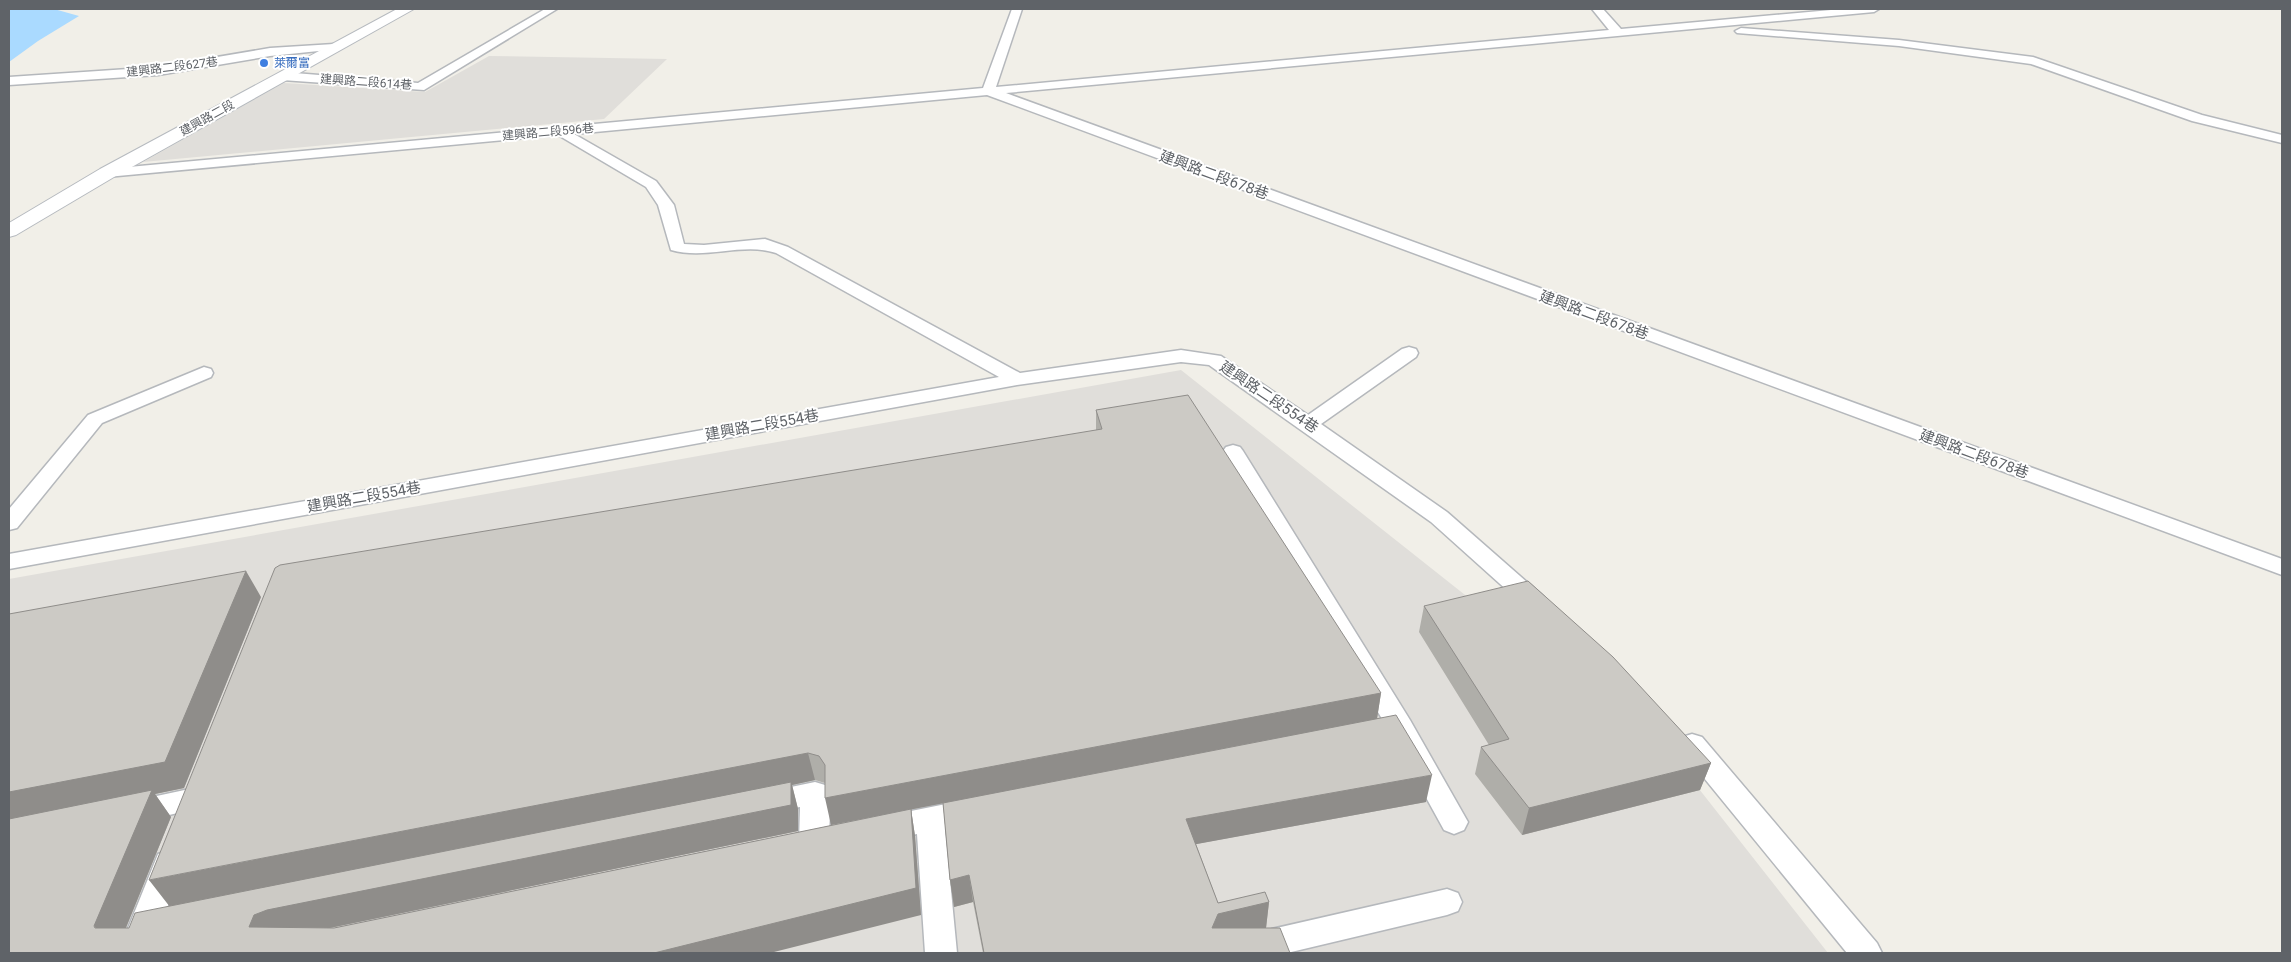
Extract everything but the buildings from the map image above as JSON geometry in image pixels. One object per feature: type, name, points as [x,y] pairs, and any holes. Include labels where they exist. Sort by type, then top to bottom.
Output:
[{"type":"street","name":"建興路二段","points":[[9,231],[107,173],[334,47],[407,9]]},
{"type":"lane","name":"建興路二段614巷","points":[[282,76],[420,87],[552,9]]},
{"type":"lane","points":[[988,91],[1016,9]]},
{"type":"lane","points":[[1597,9],[1618,33]]},
{"type":"lane","points":[[1680,27],[1874,9]]},
{"type":"lane","points":[[1680,27],[1899,43],[2033,61],[2196,118],[2282,139]]},
{"type":"lane","name":"建興路二段596巷","points":[[107,173],[1680,27]]},
{"type":"lane","name":"建興路二段627巷","points":[[9,81],[158,71],[270,52],[334,47]]},
{"type":"lane","name":"建興路二段678巷","points":[[988,91],[2282,567]]},
{"type":"lane","points":[[560,131],[651,184],[662,193],[677,247],[695,249],[765,244],[782,250],[1017,379]]},
{"type":"lane","points":[[1308,424],[1409,353]]},
{"type":"lane","name":"建興路二段554巷","points":[[9,562],[1017,379],[1181,356],[1214,360],[1308,424],[1439,517],[1465,538]]},
{"type":"lane","points":[[9,523],[95,419],[204,374]]},
{"type":"lane","points":[[1233,451],[1401,727],[1454,822]]},
{"type":"lane","points":[[1465,538],[1551,616]]},
{"type":"lane","points":[[1372,733],[1401,727]]},
{"type":"lane","points":[[1673,727],[1695,747],[1866,953]]},
{"type":"lane","points":[[106,817],[197,790],[134,953]]},
{"type":"lane","points":[[737,808],[815,793],[814,842]]},
{"type":"lane","points":[[785,848],[997,806]]},
{"type":"lane","points":[[930,819],[941,953]]},
{"type":"lane","points":[[1228,953],[1447,902]]},
{"type":"lane","points":[[144,927],[173,921]]},
{"type":"shaded area","points":[[489,56],[667,59],[604,119],[143,162],[284,83],[425,92]]},
{"type":"shaded area","points":[[1181,370],[1681,766],[1828,953],[9,953],[9,579]]},
{"type":"water","points":[[9,9],[54,9],[79,16],[38,41],[9,62]]},
{"type":"place","name":"萊爾富","points":[[264,63]]}]
